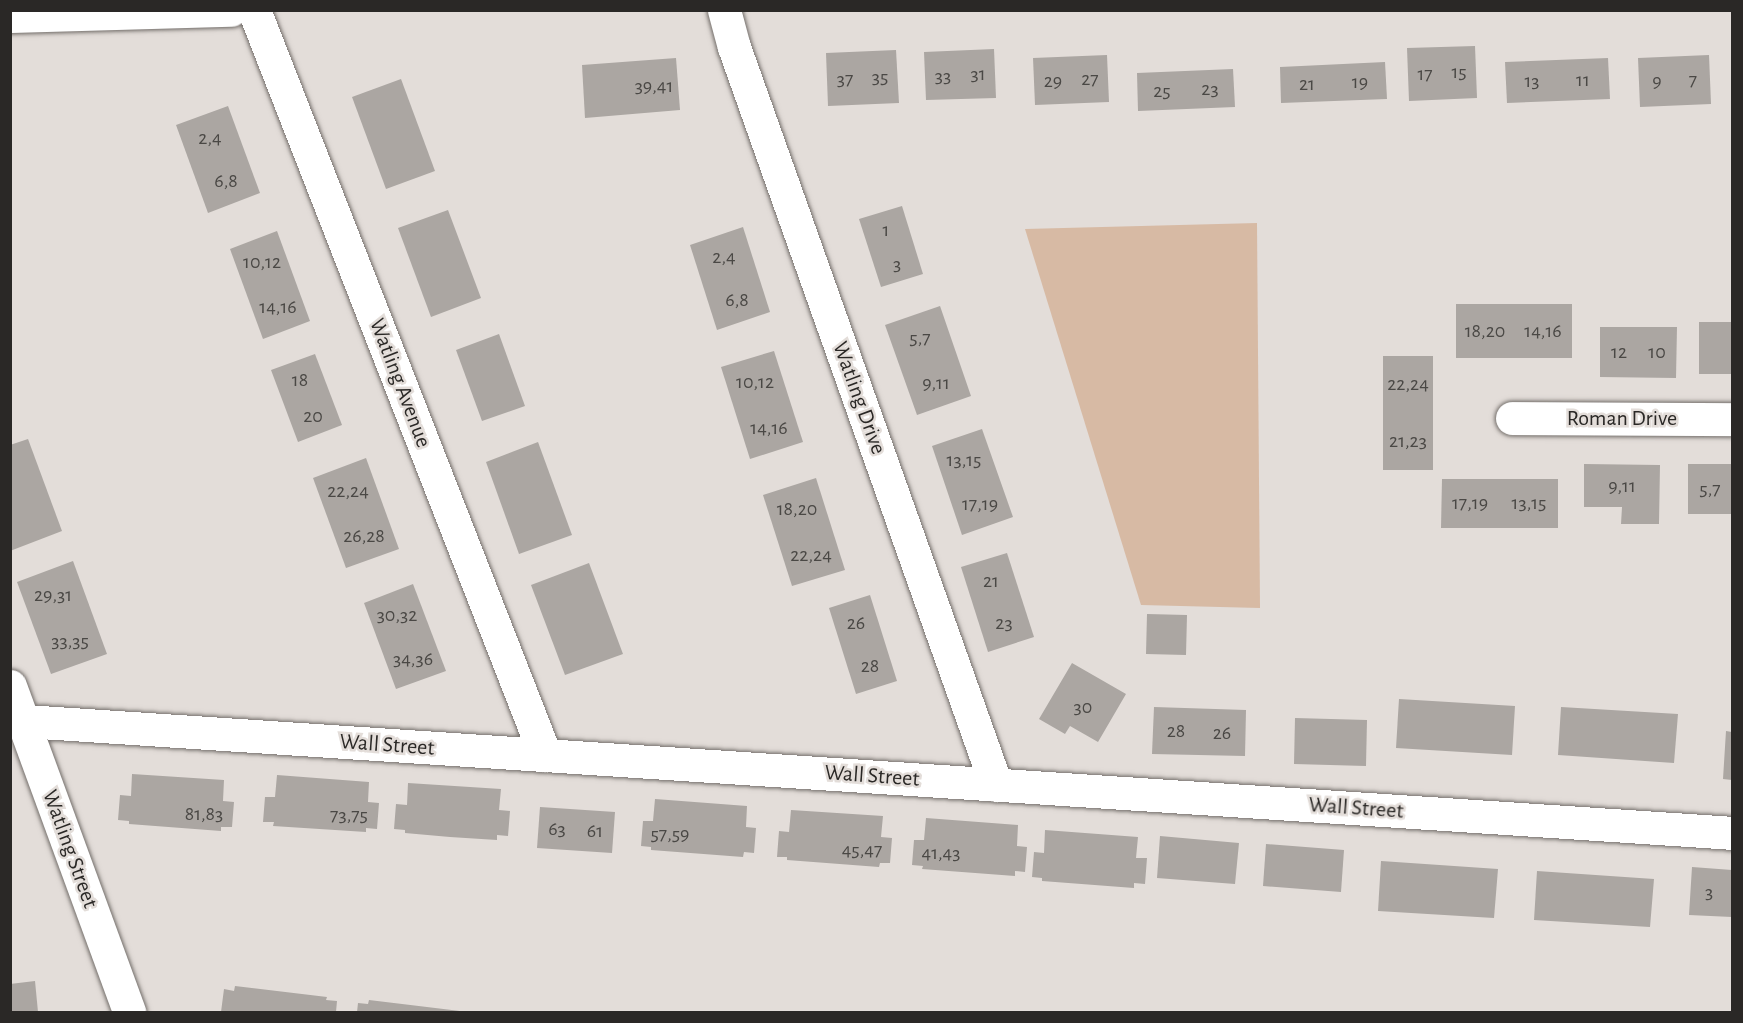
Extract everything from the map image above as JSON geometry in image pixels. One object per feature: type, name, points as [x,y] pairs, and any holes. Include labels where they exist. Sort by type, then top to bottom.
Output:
[{"type":"street","points":[[10,16],[231,10]]},
{"type":"street","name":"Watling Avenue","points":[[254,10],[545,755]]},
{"type":"street","name":"Watling Drive","points":[[724,10],[734,47],[996,785]]},
{"type":"street","name":"Roman Drive","points":[[1512,418],[1732,419]]},
{"type":"street","name":"Watling Street","points":[[10,686],[17,721],[129,1012]]},
{"type":"street","name":"Wall Street","points":[[17,721],[1732,833]]},
{"type":"shaded area","points":[[1257,223],[1260,608],[1141,605],[1025,229]]},
{"type":"building","points":[[1475,46],[1477,98],[1409,101],[1407,48]]},
{"type":"building","points":[[994,49],[996,98],[926,100],[924,52]]},
{"type":"building","points":[[896,50],[899,103],[828,106],[826,53]]},
{"type":"building","points":[[1107,55],[1109,102],[1035,105],[1033,58]]},
{"type":"building","points":[[1709,55],[1711,104],[1640,107],[1638,58]]},
{"type":"building","points":[[676,58],[680,110],[585,118],[582,65]]},
{"type":"building","points":[[1608,58],[1610,99],[1507,103],[1505,62]]},
{"type":"building","points":[[1385,62],[1387,99],[1281,103],[1280,67]]},
{"type":"building","points":[[1233,69],[1235,107],[1138,111],[1137,73]]},
{"type":"building","points":[[401,79],[435,171],[386,189],[352,97]]},
{"type":"building","points":[[228,106],[260,193],[208,213],[176,125]]},
{"type":"building","points":[[902,206],[923,274],[881,287],[859,219]]},
{"type":"building","points":[[448,210],[481,298],[431,317],[398,228]]},
{"type":"building","points":[[743,227],[770,312],[717,330],[690,245]]},
{"type":"building","points":[[277,231],[310,321],[263,339],[230,249]]},
{"type":"building","points":[[1456,304],[1572,304],[1572,358],[1456,358]]},
{"type":"building","points":[[940,306],[971,396],[917,415],[885,325]]},
{"type":"building","points":[[1699,322],[1732,322],[1732,374],[1699,374]]},
{"type":"building","points":[[1600,327],[1677,327],[1676,378],[1600,377]]},
{"type":"building","points":[[499,334],[525,406],[482,421],[456,350]]},
{"type":"building","points":[[774,351],[803,442],[750,459],[721,367]]},
{"type":"building","points":[[315,354],[342,425],[298,442],[271,370]]},
{"type":"building","points":[[1383,356],[1433,356],[1433,470],[1383,470]]},
{"type":"building","points":[[982,429],[1013,517],[962,535],[932,446]]},
{"type":"building","points":[[28,439],[62,531],[10,551],[10,445]]},
{"type":"building","points":[[538,442],[572,535],[519,554],[486,462]]},
{"type":"building","points":[[366,458],[399,549],[346,568],[313,478]]},
{"type":"building","points":[[1584,464],[1660,465],[1659,524],[1621,524],[1622,507],[1584,507]]},
{"type":"building","points":[[1688,464],[1732,464],[1732,514],[1688,514]]},
{"type":"building","points":[[816,478],[845,570],[792,586],[763,495]]},
{"type":"building","points":[[1442,479],[1558,479],[1558,528],[1441,528]]},
{"type":"building","points":[[1007,553],[1034,637],[988,652],[961,567]]},
{"type":"building","points":[[73,561],[107,654],[51,674],[17,582]]},
{"type":"building","points":[[589,563],[623,654],[565,675],[531,585]]},
{"type":"building","points":[[413,584],[446,671],[396,689],[364,603]]},
{"type":"building","points":[[870,595],[897,681],[856,694],[829,608]]},
{"type":"building","points":[[1147,614],[1187,615],[1186,655],[1146,654]]},
{"type":"building","points":[[1072,663],[1126,694],[1098,742],[1070,726],[1065,734],[1039,719]]},
{"type":"building","points":[[1399,699],[1515,706],[1512,755],[1396,748]]},
{"type":"building","points":[[1154,707],[1246,710],[1245,756],[1152,754]]},
{"type":"building","points":[[1561,707],[1678,714],[1674,763],[1558,755]]},
{"type":"building","points":[[1295,718],[1367,720],[1366,766],[1294,764]]},
{"type":"building","points":[[1726,731],[1732,732],[1732,780],[1723,779]]},
{"type":"building","points":[[132,774],[224,780],[223,801],[234,802],[232,827],[221,827],[221,831],[129,824],[129,821],[118,820],[120,795],[131,796]]},
{"type":"building","points":[[277,775],[369,782],[368,802],[379,803],[377,829],[366,828],[366,832],[273,826],[274,822],[263,822],[265,797],[275,797]]},
{"type":"building","points":[[408,783],[501,789],[499,810],[510,811],[508,836],[497,835],[497,840],[405,833],[405,830],[394,829],[396,804],[407,805]]},
{"type":"building","points":[[655,799],[747,806],[746,827],[756,828],[754,853],[744,852],[743,857],[651,850],[651,847],[641,846],[643,821],[653,821]]},
{"type":"building","points":[[540,807],[615,812],[612,853],[537,848]]},
{"type":"building","points":[[791,810],[883,816],[881,837],[892,838],[890,863],[880,863],[879,867],[787,860],[787,857],[777,857],[779,831],[789,832]]},
{"type":"building","points":[[926,818],[1018,825],[1017,846],[1027,847],[1025,872],[1015,871],[1015,876],[922,869],[923,866],[912,865],[914,840],[924,840]]},
{"type":"building","points":[[1045,830],[1138,837],[1136,858],[1147,858],[1145,884],[1134,883],[1134,888],[1042,881],[1042,878],[1032,877],[1034,852],[1044,853]]},
{"type":"building","points":[[1160,836],[1239,843],[1235,884],[1157,878]]},
{"type":"building","points":[[1266,844],[1344,850],[1341,892],[1263,886]]},
{"type":"building","points":[[1381,861],[1498,869],[1494,918],[1378,911]]},
{"type":"building","points":[[1692,867],[1732,870],[1732,917],[1689,915]]},
{"type":"building","points":[[1537,871],[1654,879],[1650,927],[1534,920]]},
{"type":"building","points":[[35,981],[38,1012],[10,1012],[10,984]]},
{"type":"building","points":[[235,986],[327,997],[326,1000],[337,1001],[336,1012],[221,1012],[224,989],[234,991]]},
{"type":"building","points":[[369,1000],[460,1012],[357,1012],[358,1003],[368,1004]]}]
